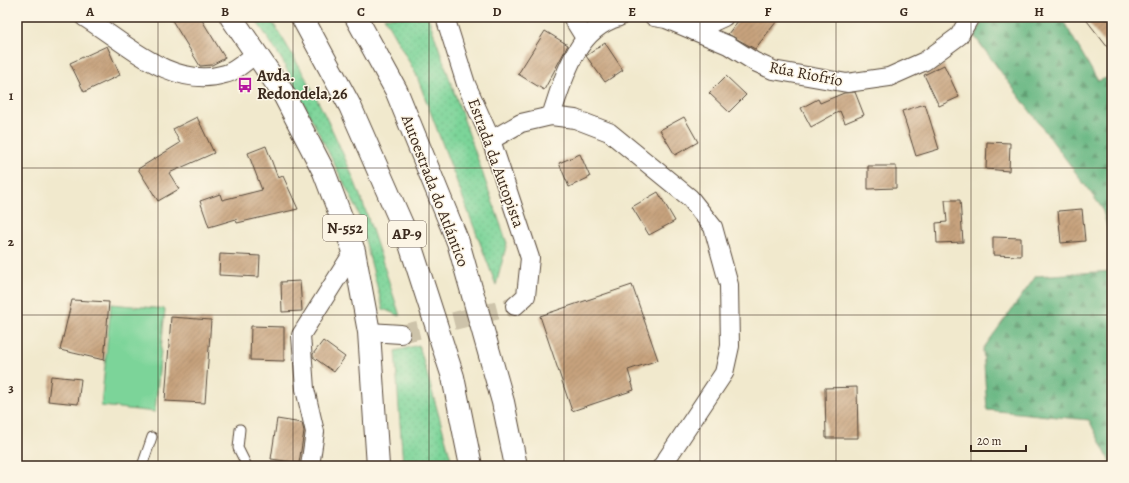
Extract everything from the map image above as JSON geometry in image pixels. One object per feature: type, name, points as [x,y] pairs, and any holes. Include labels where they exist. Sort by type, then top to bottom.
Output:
[{"type":"highway","name":"N-552","points":[[231,17],[283,93],[324,172],[354,251],[369,332],[378,466]]},
{"type":"highway","name":"AP-9","points":[[302,17],[350,106],[408,238],[453,377],[471,466]]},
{"type":"highway","name":"Autoestrada do Atlántico","points":[[356,17],[396,90],[458,242],[504,402],[516,466]]},
{"type":"street","points":[[84,17],[149,61],[193,78],[226,74],[256,54]]},
{"type":"street","name":"Estrada da Autopista","points":[[444,17],[466,84],[490,140],[530,258],[526,296],[515,306]]},
{"type":"street","points":[[572,17],[585,38]]},
{"type":"street","points":[[551,116],[566,71],[585,38],[607,21],[620,17]]},
{"type":"street","name":"Rúa Riofrío","points":[[654,17],[666,18],[691,24],[755,62],[773,70],[808,78],[847,83],[889,77],[926,61],[959,36],[970,17]]},
{"type":"street","points":[[691,24],[724,17]]},
{"type":"street","points":[[490,140],[521,123],[551,116],[575,119],[609,132],[690,198],[713,227],[730,285],[730,346],[724,372],[662,466]]},
{"type":"street","points":[[310,466],[315,432],[305,389],[301,335],[354,251]]},
{"type":"street","points":[[369,332],[401,334]]},
{"type":"lane","points":[[240,429],[238,448],[247,466]]},
{"type":"lane","points":[[142,466],[152,437]]},
{"type":"green space","points":[[254,17],[269,17],[297,63],[323,112],[357,187],[400,316],[383,309],[357,209],[282,60]]},
{"type":"green space","points":[[384,17],[428,17],[507,243],[496,285],[416,74]]},
{"type":"green space","points":[[984,17],[1061,17],[1098,81],[1112,76],[1112,244],[1102,208],[975,37]]},
{"type":"green space","points":[[1112,271],[1112,466],[1089,420],[987,410],[983,349],[1036,276]]},
{"type":"green space","points":[[111,304],[165,309],[155,412],[101,406]]},
{"type":"green space","points":[[419,345],[453,466],[403,466],[395,351]]},
{"type":"building","points":[[170,17],[200,17],[225,58],[212,65],[200,66]]},
{"type":"building","points":[[741,17],[780,17],[755,49],[728,34]]},
{"type":"building","points":[[1084,17],[1112,17],[1112,53]]},
{"type":"building","points":[[545,31],[568,45],[544,90],[518,74]]},
{"type":"building","points":[[605,43],[623,70],[605,82],[586,56]]},
{"type":"building","points":[[107,46],[120,75],[84,92],[70,63]]},
{"type":"building","points":[[944,65],[959,97],[939,106],[924,75]]},
{"type":"building","points":[[726,76],[746,95],[729,112],[709,93]]},
{"type":"building","points":[[855,92],[864,115],[845,123],[840,111],[811,127],[801,108],[818,99],[820,103],[844,93]]},
{"type":"building","points":[[925,104],[939,149],[916,156],[902,111]]},
{"type":"building","points":[[197,117],[214,153],[169,173],[179,189],[158,201],[138,169],[180,143],[173,129]]},
{"type":"building","points":[[684,117],[698,142],[675,155],[660,130]]},
{"type":"building","points":[[987,142],[1010,143],[1009,171],[986,169]]},
{"type":"building","points":[[266,146],[278,178],[283,176],[298,209],[237,223],[236,219],[209,227],[200,201],[220,194],[222,200],[262,190],[248,153]]},
{"type":"building","points":[[580,154],[590,177],[569,187],[559,163]]},
{"type":"building","points":[[868,166],[896,166],[896,188],[868,189]]},
{"type":"building","points":[[658,192],[675,221],[649,235],[632,207]]},
{"type":"building","points":[[945,200],[960,200],[963,242],[937,243],[936,223],[947,222]]},
{"type":"building","points":[[1082,209],[1085,241],[1061,243],[1058,211]]},
{"type":"building","points":[[993,237],[1021,238],[1021,256],[993,255]]},
{"type":"building","points":[[220,254],[260,256],[259,277],[219,275]]},
{"type":"building","points":[[300,281],[302,311],[282,312],[281,282]]},
{"type":"building","points":[[632,285],[658,360],[628,370],[634,390],[572,411],[540,316]]},
{"type":"building","points":[[72,300],[109,302],[104,360],[60,350]]},
{"type":"building","points":[[171,317],[211,320],[205,403],[165,401]]},
{"type":"building","points":[[251,326],[284,327],[284,361],[250,360]]},
{"type":"building","points":[[323,341],[345,357],[334,372],[313,357],[313,354]]},
{"type":"building","points":[[51,376],[81,379],[78,404],[48,401]]},
{"type":"building","points":[[857,387],[858,438],[826,438],[825,388]]},
{"type":"building","points":[[277,419],[302,423],[304,431],[299,463],[271,459]]},
{"type":"tunnel","points":[[401,334],[515,306]]},
{"type":"place","name":"Avda. Redondela,26","points":[[245,85]]}]
